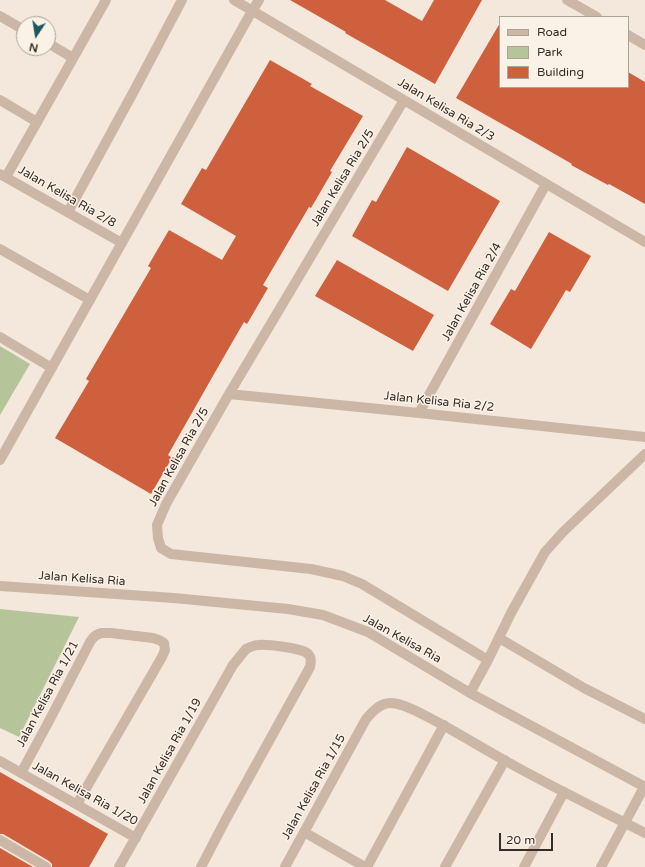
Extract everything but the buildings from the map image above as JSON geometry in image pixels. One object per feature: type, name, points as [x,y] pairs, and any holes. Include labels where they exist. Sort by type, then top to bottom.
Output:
[{"type":"street","points":[[3,175],[37,122],[106,0]]},
{"type":"street","points":[[68,212],[182,0]]},
{"type":"street","name":"Jalan Kelisa Ria 2/3","points":[[234,0],[645,242]]},
{"type":"street","points":[[0,460],[259,0]]},
{"type":"street","points":[[567,0],[595,16]]},
{"type":"street","points":[[0,16],[16,25]]},
{"type":"street","points":[[629,36],[645,45]]},
{"type":"street","points":[[56,48],[73,58]]},
{"type":"street","points":[[0,100],[37,122]]},
{"type":"street","name":"Jalan Kelisa Ria 2/5","points":[[404,100],[229,394],[166,504],[157,525],[158,538],[161,548],[171,554],[312,569],[343,576],[362,584],[488,660]]},
{"type":"street","name":"Jalan Kelisa Ria 2/8","points":[[3,175],[122,243]]},
{"type":"street","name":"Jalan Kelisa Ria 2/4","points":[[420,413],[546,184]]},
{"type":"street","points":[[0,249],[90,300]]},
{"type":"street","points":[[0,337],[52,368]]},
{"type":"street","name":"Jalan Kelisa Ria 2/2","points":[[229,394],[645,437]]},
{"type":"street","points":[[470,693],[511,612],[545,552],[563,532],[645,454]]},
{"type":"street","name":"Jalan Kelisa Ria","points":[[0,586],[174,598],[288,609],[324,615],[368,632],[470,693],[644,787]]},
{"type":"street","name":"Jalan Kelisa Ria 1/21","points":[[21,773],[94,636],[102,633],[111,633],[159,640],[164,643],[162,657],[77,804]]},
{"type":"street","points":[[499,638],[584,688],[645,719]]},
{"type":"street","name":"Jalan Kelisa Ria 1/19","points":[[119,867],[233,665],[246,649],[258,645],[293,648],[303,651],[308,654],[311,661],[310,667],[200,867]]},
{"type":"street","name":"Jalan Kelisa Ria 1/15","points":[[285,867],[366,719],[375,710],[390,703],[399,704],[444,725]]},
{"type":"street","points":[[304,832],[366,867],[444,725],[564,792],[645,833]]},
{"type":"street","points":[[445,867],[505,760]]},
{"type":"street","name":"Jalan Kelisa Ria 1/20","points":[[0,761],[136,838]]},
{"type":"street","points":[[601,867],[644,787]]},
{"type":"street","points":[[524,867],[564,792]]},
{"type":"street","points":[[0,840],[46,867]]},
{"type":"green space","points":[[0,346],[30,364],[0,415]]},
{"type":"green space","points":[[0,609],[79,617],[19,737],[0,728]]}]
